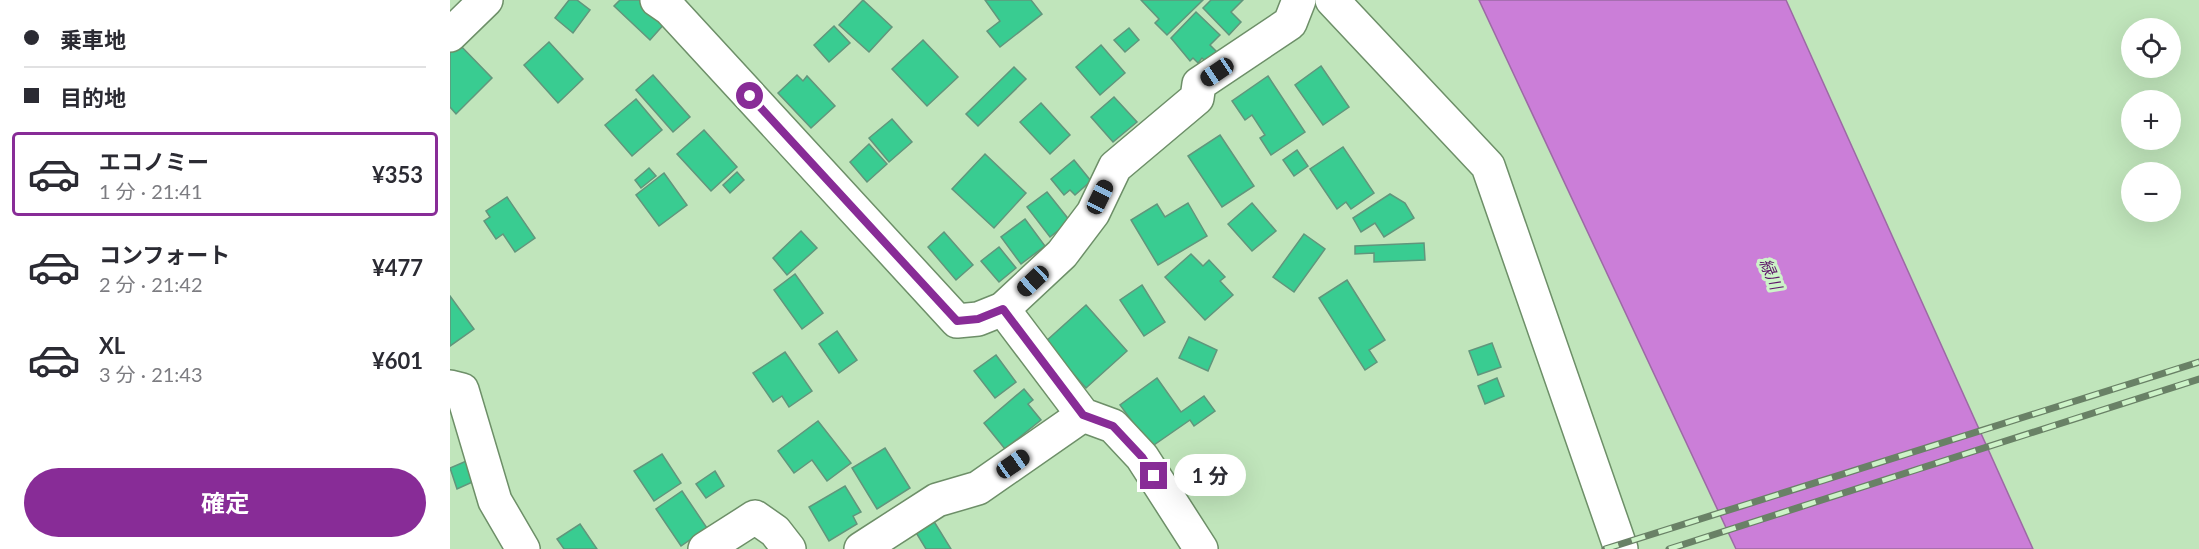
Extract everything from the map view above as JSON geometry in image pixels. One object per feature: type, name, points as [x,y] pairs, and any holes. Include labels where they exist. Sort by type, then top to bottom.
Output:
[{"type":"street","points":[[450,35],[486,0]]},
{"type":"street","points":[[657,0],[670,9],[957,321],[978,319],[1003,309],[1062,254],[1093,213],[1115,167],[1197,98],[1198,84],[1290,23],[1299,0]]},
{"type":"street","points":[[1332,0],[1488,166],[1621,549]]},
{"type":"street","points":[[1003,309],[1083,415],[1113,426],[1142,457],[1201,549]]},
{"type":"street","points":[[450,387],[462,390],[495,501],[523,549]]},
{"type":"street","points":[[861,549],[937,500],[978,488],[1083,415]]},
{"type":"street","points":[[705,549],[754,517],[775,531],[789,549]]},
{"type":"water","name":"緑川","points":[[1479,0],[1786,0],[2033,549],[1736,549]]},
{"type":"building","points":[[569,0],[577,0],[590,10],[573,33],[555,18]]},
{"type":"building","points":[[620,0],[643,0],[666,22],[650,40],[614,6]]},
{"type":"building","points":[[863,0],[892,27],[869,52],[839,25]]},
{"type":"building","points":[[985,0],[1031,0],[1042,14],[1000,47],[987,31],[1000,21]]},
{"type":"building","points":[[1141,0],[1203,0],[1167,35],[1155,23],[1159,19]]},
{"type":"building","points":[[1211,0],[1243,0],[1231,12],[1241,22],[1229,35],[1203,8]]},
{"type":"building","points":[[1196,12],[1220,35],[1210,45],[1217,52],[1207,63],[1202,58],[1198,63],[1193,58],[1190,61],[1171,38]]},
{"type":"building","points":[[834,26],[850,43],[829,62],[814,45]]},
{"type":"building","points":[[1129,28],[1139,40],[1125,52],[1114,40]]},
{"type":"building","points":[[923,40],[958,77],[927,106],[892,69]]},
{"type":"building","points":[[457,42],[492,78],[456,114],[450,107],[450,49]]},
{"type":"building","points":[[549,42],[583,79],[558,103],[524,65]]},
{"type":"building","points":[[1101,45],[1125,73],[1100,95],[1076,67]]},
{"type":"building","points":[[1321,66],[1349,107],[1323,125],[1295,85]]},
{"type":"building","points":[[1014,67],[1026,79],[978,126],[966,114]]},
{"type":"building","points":[[653,75],[690,117],[673,132],[636,90]]},
{"type":"building","points":[[797,75],[803,81],[807,76],[835,106],[811,128],[778,93]]},
{"type":"building","points":[[1268,76],[1305,132],[1271,155],[1260,138],[1265,135],[1252,115],[1245,120],[1232,101]]},
{"type":"building","points":[[1114,97],[1137,122],[1113,142],[1091,117]]},
{"type":"building","points":[[636,99],[662,130],[632,156],[605,125]]},
{"type":"building","points":[[1041,103],[1070,135],[1050,154],[1020,122]]},
{"type":"building","points":[[892,119],[912,142],[889,162],[869,138]]},
{"type":"building","points":[[704,130],[737,167],[711,191],[677,154]]},
{"type":"building","points":[[1220,135],[1254,186],[1222,207],[1188,156]]},
{"type":"building","points":[[869,144],[887,164],[867,182],[850,162]]},
{"type":"building","points":[[1343,147],[1374,193],[1351,209],[1346,202],[1337,209],[1310,169]]},
{"type":"building","points":[[1297,150],[1308,166],[1294,176],[1283,160]]},
{"type":"building","points":[[985,154],[1026,193],[994,228],[952,189]]},
{"type":"building","points":[[1074,160],[1091,181],[1075,195],[1070,190],[1064,195],[1051,179]]},
{"type":"building","points":[[649,168],[656,176],[641,188],[635,180]]},
{"type":"building","points":[[737,172],[744,180],[730,193],[723,185]]},
{"type":"building","points":[[664,173],[687,205],[659,226],[636,195]]},
{"type":"building","points":[[1047,192],[1070,221],[1050,237],[1027,207]]},
{"type":"building","points":[[1390,194],[1405,203],[1414,218],[1384,237],[1375,223],[1361,232],[1353,218]]},
{"type":"building","points":[[507,197],[535,238],[515,252],[503,234],[496,239],[484,221],[490,217],[486,211]]},
{"type":"building","points":[[1188,203],[1207,236],[1158,265],[1131,220],[1157,204],[1165,217]]},
{"type":"building","points":[[1252,203],[1276,231],[1252,251],[1228,224]]},
{"type":"building","points":[[1025,219],[1045,246],[1021,264],[1001,237]]},
{"type":"building","points":[[801,231],[817,248],[787,275],[773,258]]},
{"type":"building","points":[[944,232],[973,265],[956,280],[928,247]]},
{"type":"building","points":[[1304,234],[1325,249],[1294,292],[1273,277]]},
{"type":"building","points":[[1424,243],[1425,260],[1374,262],[1374,253],[1355,254],[1355,246]]},
{"type":"building","points":[[999,247],[1016,268],[999,282],[981,261]]},
{"type":"building","points":[[1191,254],[1203,266],[1209,260],[1225,277],[1220,281],[1233,295],[1205,320],[1165,277]]},
{"type":"building","points":[[795,274],[823,313],[802,329],[774,290]]},
{"type":"building","points":[[1347,280],[1385,340],[1369,350],[1377,362],[1365,370],[1319,298]]},
{"type":"building","points":[[1142,285],[1165,322],[1144,336],[1120,300]]},
{"type":"building","points":[[450,296],[474,329],[450,346]]},
{"type":"building","points":[[1086,305],[1127,351],[1086,388],[1045,342]]},
{"type":"building","points":[[837,331],[857,360],[839,373],[819,344]]},
{"type":"building","points":[[1189,337],[1217,350],[1208,371],[1179,358]]},
{"type":"building","points":[[1492,343],[1501,367],[1478,375],[1469,351]]},
{"type":"building","points":[[785,352],[812,391],[789,407],[782,396],[773,402],[753,373]]},
{"type":"building","points":[[996,355],[1016,382],[995,398],[974,371]]},
{"type":"building","points":[[1157,378],[1181,412],[1204,396],[1215,411],[1194,426],[1190,420],[1151,447],[1120,405]]},
{"type":"building","points":[[1497,378],[1504,396],[1485,404],[1478,386]]},
{"type":"building","points":[[1024,389],[1033,400],[1028,404],[1041,420],[1005,449],[984,423]]},
{"type":"building","points":[[818,421],[851,463],[827,481],[812,460],[794,473],[778,451]]},
{"type":"building","points":[[885,448],[910,488],[877,509],[852,468]]},
{"type":"building","points":[[662,454],[681,483],[654,501],[634,471]]},
{"type":"building","points":[[471,459],[479,479],[457,489],[450,468]]},
{"type":"building","points":[[715,471],[724,486],[706,498],[696,484]]},
{"type":"building","points":[[845,486],[861,512],[853,516],[857,524],[829,541],[809,507]]},
{"type":"building","points":[[682,491],[707,528],[681,546],[656,509]]},
{"type":"building","points":[[930,515],[951,549],[926,549],[912,526]]},
{"type":"building","points":[[580,524],[597,549],[564,549],[557,539]]},
{"type":"railway","points":[[1605,549],[2199,362]]},
{"type":"railway","points":[[1669,549],[2199,379]]},
{"type":"route","points":[[750,96],[957,321],[978,319],[1003,309],[1083,415],[1102,420],[1113,426],[1142,457],[1154,476]]}]
